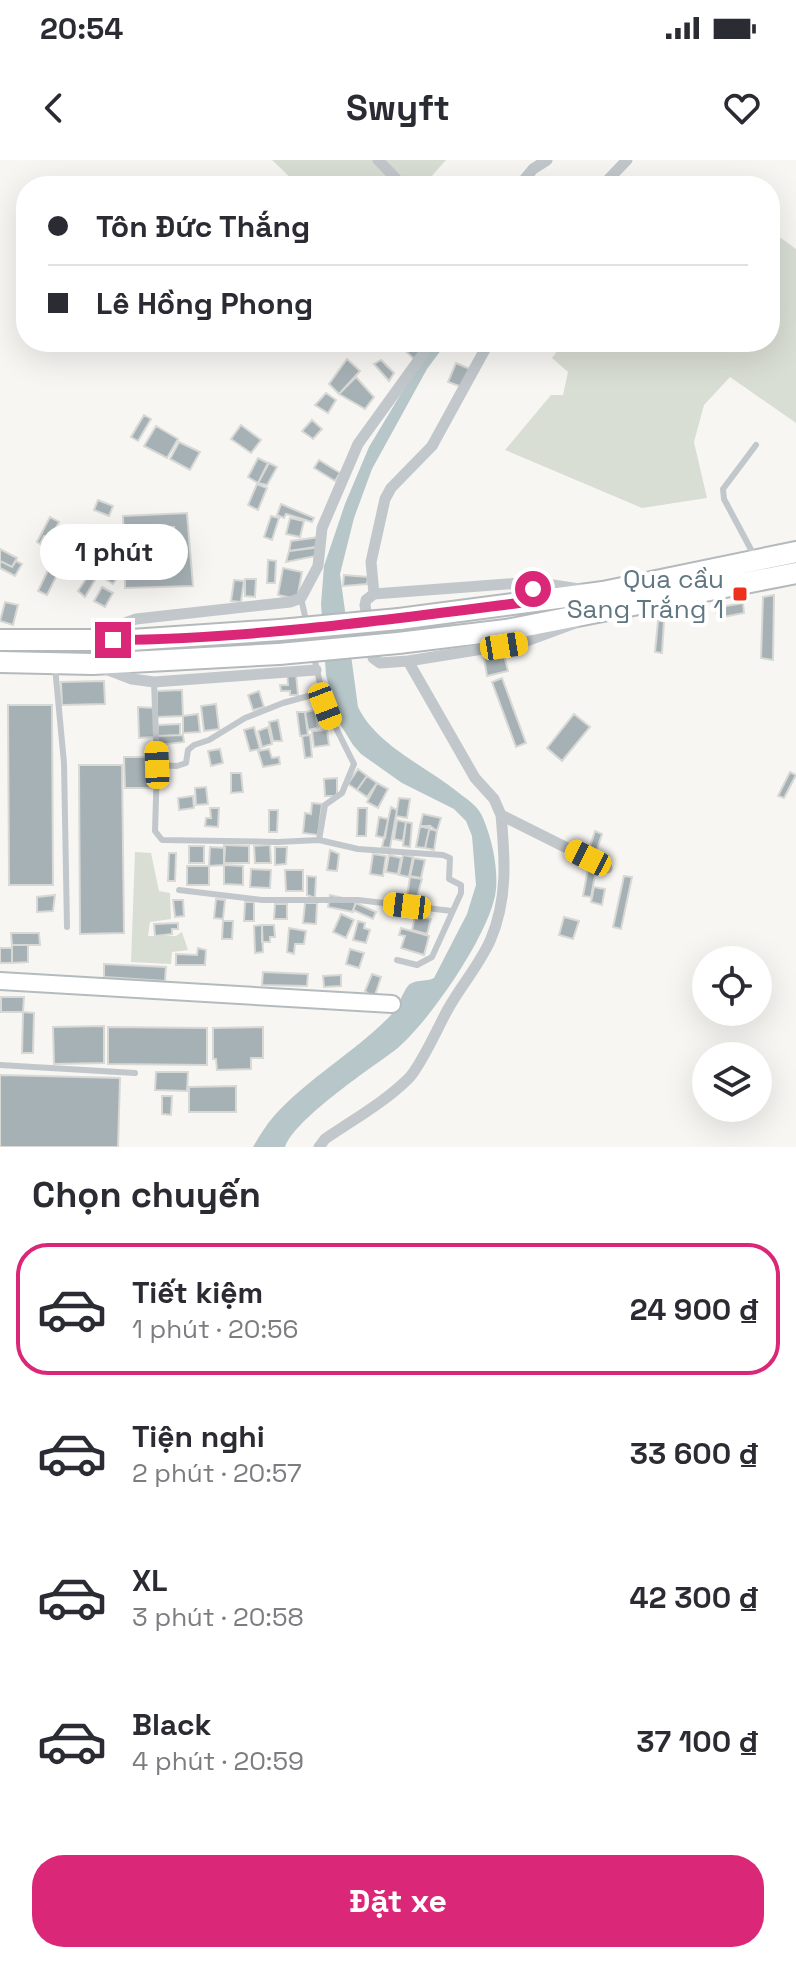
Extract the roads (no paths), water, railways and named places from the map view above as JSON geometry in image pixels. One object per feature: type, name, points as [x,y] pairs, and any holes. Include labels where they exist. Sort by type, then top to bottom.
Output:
[{"type":"highway","points":[[0,662],[93,664],[279,654],[526,634],[602,602],[796,552]]},
{"type":"highway","points":[[0,640],[95,640],[280,630],[399,619],[519,603],[602,602],[796,573]]},
{"type":"street","points":[[378,160],[393,176]]},
{"type":"street","points":[[612,176],[627,160]]},
{"type":"street","points":[[95,640],[136,619],[301,598],[318,566],[322,528],[358,444],[423,352]]},
{"type":"street","points":[[374,594],[372,553],[385,499],[391,488],[432,446],[484,352]]},
{"type":"street","points":[[519,603],[530,597],[533,589],[529,582]]},
{"type":"street","points":[[526,634],[408,661],[380,663],[373,658],[365,605],[374,594],[529,582],[602,602]]},
{"type":"street","points":[[408,661],[475,778],[497,808],[607,868]]},
{"type":"street","points":[[93,664],[132,679],[154,682],[316,670]]},
{"type":"street","points":[[319,1147],[325,1139],[390,1095],[412,1075],[449,1006],[490,940],[500,909],[506,872],[497,808]]},
{"type":"street","points":[[0,981],[392,1004]]},
{"type":"lane","points":[[756,445],[723,489],[724,499],[757,560]]},
{"type":"lane","points":[[301,598],[316,670],[332,724],[354,764],[342,793],[325,805],[319,840]]},
{"type":"lane","points":[[55,663],[64,763],[67,927]]},
{"type":"lane","points":[[154,682],[157,765],[155,831],[162,840],[319,840],[358,849],[447,856],[452,860],[449,879],[462,887],[460,900],[432,957],[417,965],[397,960]]},
{"type":"lane","points":[[157,765],[186,763],[188,750],[194,745],[209,740],[245,718],[323,692]]},
{"type":"lane","points":[[179,890],[262,900],[358,900],[452,911]]},
{"type":"lane","points":[[0,1065],[135,1073]]},
{"type":"place","name":"Qua cầu Sang Trắng 1","points":[[740,594]]}]
